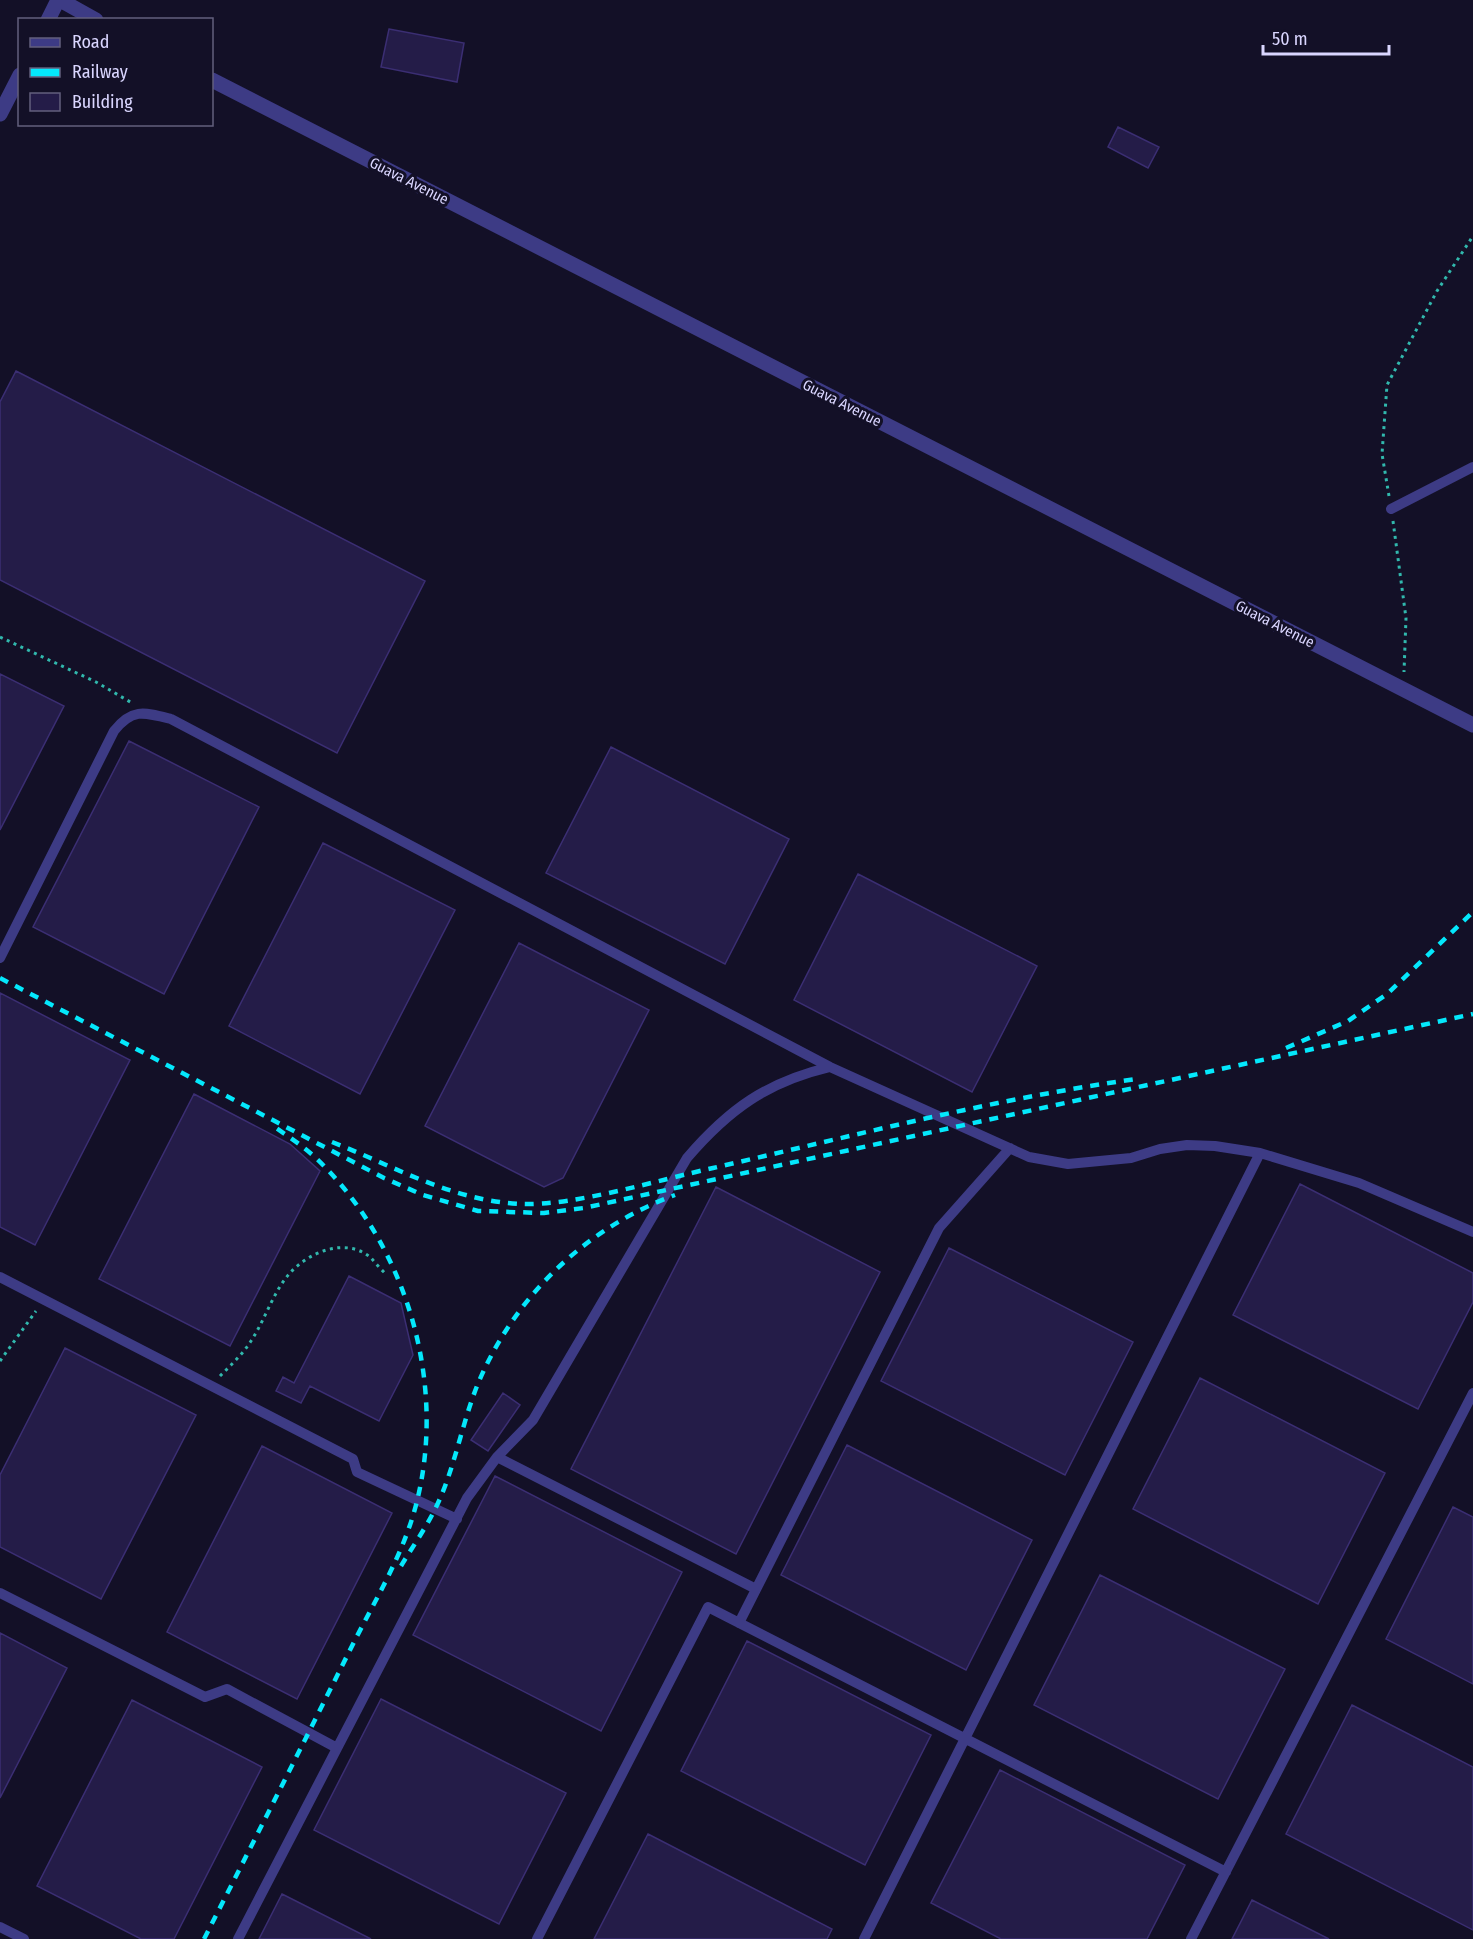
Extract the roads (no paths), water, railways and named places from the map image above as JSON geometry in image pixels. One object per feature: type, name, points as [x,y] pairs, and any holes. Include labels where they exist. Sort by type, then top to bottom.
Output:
[{"type":"street","points":[[49,18],[59,0],[92,18]]},
{"type":"street","points":[[0,114],[18,79]]},
{"type":"street","name":"Guava Avenue","points":[[213,81],[1473,725]]},
{"type":"lane","points":[[1391,509],[1473,467]]},
{"type":"lane","points":[[0,958],[114,731],[124,719],[136,713],[152,714],[171,719],[830,1067],[1029,1157],[1068,1164],[1131,1158],[1160,1149],[1187,1145],[1215,1146],[1260,1153],[1359,1183],[1473,1232]]},
{"type":"lane","points":[[238,1939],[467,1498],[497,1457],[533,1420],[675,1177],[706,1135],[747,1100],[794,1076],[830,1067]]},
{"type":"lane","points":[[739,1623],[939,1228],[1010,1148]]},
{"type":"lane","points":[[864,1939],[1260,1153]]},
{"type":"lane","points":[[0,1277],[353,1460],[357,1472],[457,1519]]},
{"type":"lane","points":[[1191,1939],[1473,1393]]},
{"type":"lane","points":[[497,1457],[756,1589]]},
{"type":"lane","points":[[0,1593],[205,1697],[226,1689],[338,1748]]},
{"type":"lane","points":[[537,1939],[708,1607],[964,1740],[1226,1872]]},
{"type":"lane","points":[[0,1927],[24,1939]]},
{"type":"railway","points":[[1286,1048],[1348,1021],[1387,994],[1473,912]]},
{"type":"railway","points":[[0,978],[384,1178],[423,1195],[478,1211],[544,1213],[584,1208],[1473,1014]]},
{"type":"railway","points":[[332,1142],[447,1189],[496,1201],[542,1204],[591,1197],[976,1108],[1136,1079]]},
{"type":"railway","points":[[204,1939],[396,1560],[417,1501],[425,1457],[427,1411],[422,1366],[413,1322],[398,1279],[378,1238],[353,1200],[318,1160],[273,1126]]},
{"type":"railway","points":[[401,1566],[438,1503],[477,1386],[510,1324],[556,1270],[582,1247],[611,1226],[675,1195]]}]
